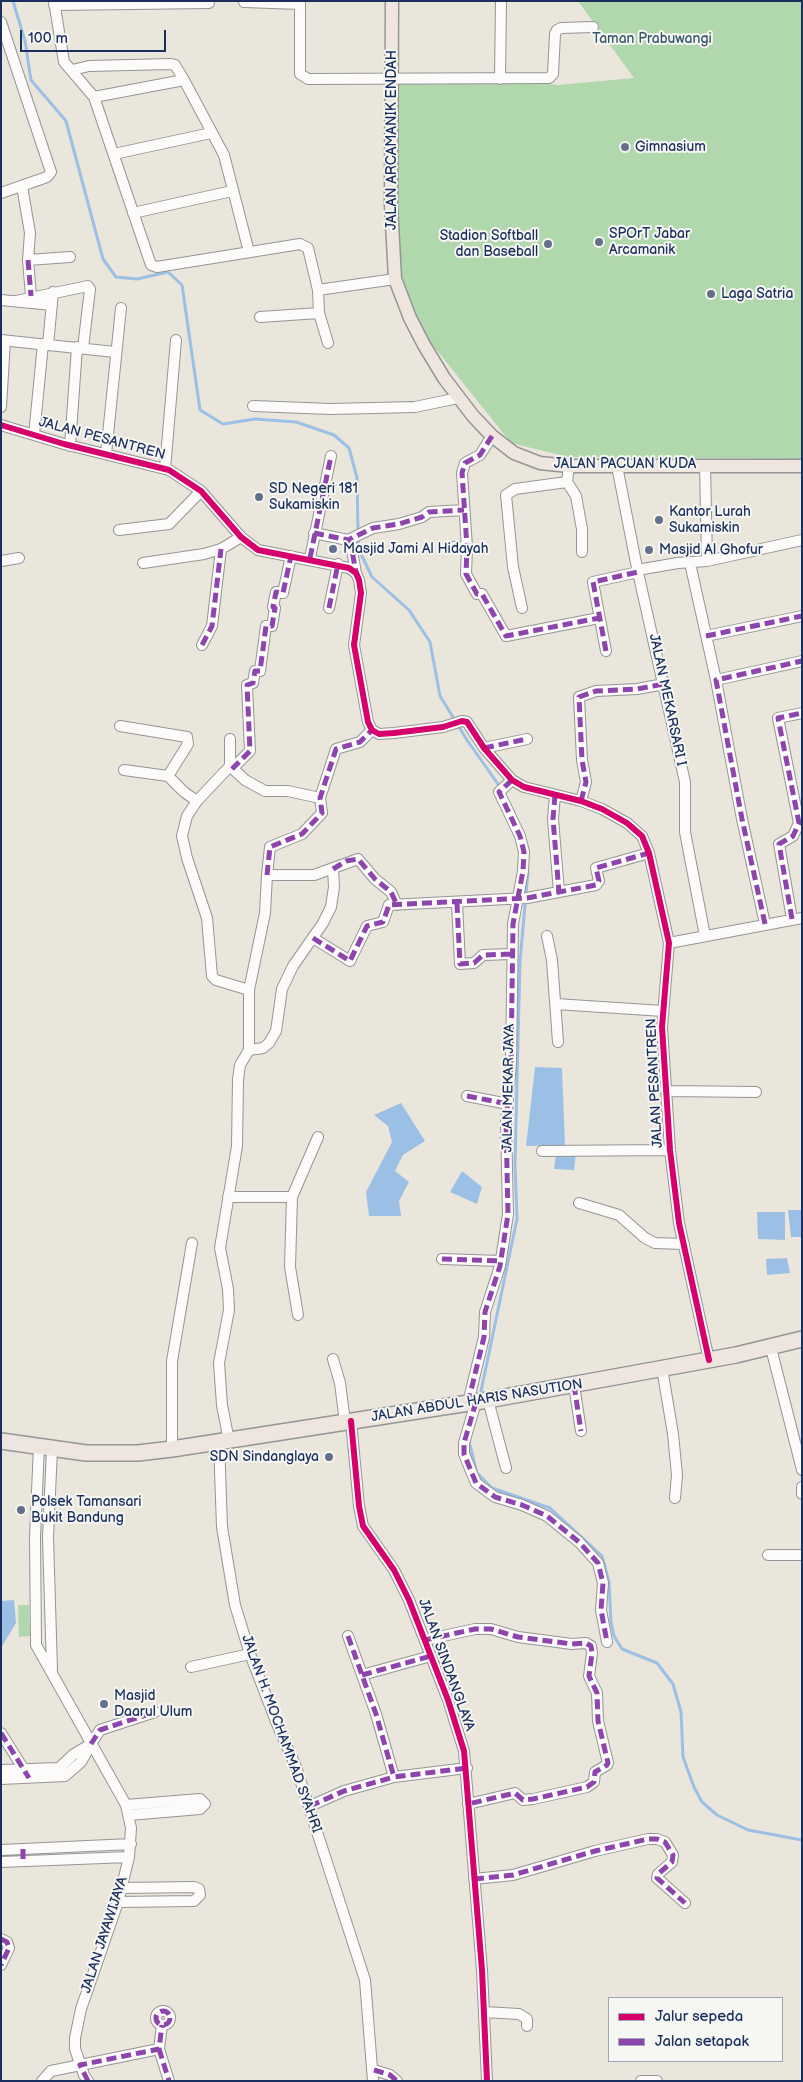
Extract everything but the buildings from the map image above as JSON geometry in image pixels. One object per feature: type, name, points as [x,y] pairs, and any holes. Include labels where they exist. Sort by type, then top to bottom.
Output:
[{"type":"highway","name":"JALAN ABDUL HARIS NASUTION","points":[[1,1441],[86,1453],[138,1453],[172,1449],[479,1402],[771,1348],[802,1339]]},
{"type":"main road","name":"JALAN ARCAMANIK ENDAH","points":[[392,1],[391,204],[395,279]]},
{"type":"main road","name":"JALAN PACUAN KUDA","points":[[395,279],[410,318],[424,345],[458,398],[492,436],[514,453],[527,459],[540,463],[618,470],[705,465],[802,466]]},
{"type":"street","points":[[500,79],[501,1]]},
{"type":"street","points":[[244,2],[300,3],[300,74],[303,77],[549,78],[553,74],[555,34],[557,30],[561,28],[593,27]]},
{"type":"street","points":[[209,3],[54,3],[64,62],[94,97],[151,265],[157,267],[300,244],[305,246],[308,248],[318,290],[319,313],[328,343]]},
{"type":"street","points":[[1,22],[51,172],[47,177],[1,193]]},
{"type":"street","points":[[72,70],[89,66],[175,65],[224,155],[249,252]]},
{"type":"street","points":[[94,97],[184,80]]},
{"type":"street","points":[[114,154],[211,133]]},
{"type":"street","points":[[22,186],[30,233],[28,260],[31,296]]},
{"type":"street","points":[[133,213],[232,191]]},
{"type":"street","points":[[28,260],[70,257]]},
{"type":"street","points":[[318,290],[395,279]]},
{"type":"street","points":[[16,301],[31,296],[89,287],[80,348],[70,446]]},
{"type":"street","points":[[34,435],[53,292]]},
{"type":"street","points":[[1,300],[52,305]]},
{"type":"street","points":[[106,450],[115,352],[118,348],[122,308]]},
{"type":"street","points":[[260,317],[319,313]]},
{"type":"street","points":[[165,469],[176,340]]},
{"type":"street","points":[[1,406],[3,341],[115,352]]},
{"type":"street","points":[[253,406],[331,408],[415,407],[458,398]]},
{"type":"street","name":"JALAN PESANTREN","points":[[1,425],[70,446],[106,450],[176,473],[201,491],[241,538],[258,550],[338,564],[356,573]]},
{"type":"street","points":[[492,436],[480,455],[465,463],[462,467],[467,548],[466,577],[477,594],[482,594],[506,636],[600,618]]},
{"type":"street","points":[[310,558],[331,456]]},
{"type":"street","points":[[705,465],[707,561]]},
{"type":"street","points":[[569,466],[567,482],[576,496],[582,529],[582,552]]},
{"type":"street","name":"JALAN MEKARSARI I","points":[[618,470],[638,571],[685,782],[685,832],[705,936]]},
{"type":"street","points":[[522,608],[512,561],[506,495],[515,489],[567,482]]},
{"type":"street","points":[[119,530],[169,524],[201,491]]},
{"type":"street","points":[[314,533],[352,538],[373,528],[399,524],[422,517],[429,512],[464,510]]},
{"type":"street","points":[[143,563],[221,549],[241,538]]},
{"type":"street","points":[[333,869],[334,887],[330,906],[313,938],[293,966],[282,989],[276,1031],[263,1048],[249,1050],[249,990],[265,913],[270,847],[302,834],[311,827],[322,813],[320,798],[336,749],[360,742],[372,730],[368,722],[354,645],[360,592],[352,538]]},
{"type":"street","points":[[606,651],[593,582],[638,571],[678,563],[707,561],[802,540]]},
{"type":"street","points":[[450,547],[467,548]]},
{"type":"street","points":[[202,646],[212,626],[221,549]]},
{"type":"street","points":[[249,990],[216,980],[212,976],[207,918],[187,858],[182,836],[187,816],[197,801],[250,751],[247,685],[253,683],[255,671],[260,670],[265,647],[262,644],[266,626],[272,626],[276,592],[283,593],[291,556]]},
{"type":"street","points":[[1,561],[19,558]]},
{"type":"street","points":[[690,563],[716,680],[742,820],[765,924]]},
{"type":"street","points":[[329,608],[338,564]]},
{"type":"street","points":[[706,636],[802,616]]},
{"type":"street","points":[[716,680],[802,661]]},
{"type":"street","points":[[582,801],[586,782],[582,760],[579,702],[582,695],[596,691],[637,689],[664,684]]},
{"type":"street","points":[[669,943],[797,918],[779,844],[793,836],[801,823],[778,718],[802,713]]},
{"type":"street","name":"JALAN PESANTREN","points":[[372,730],[378,734],[443,727],[462,721],[467,722],[506,786],[524,787],[582,801],[602,809],[627,823],[642,836],[650,853],[669,943],[662,1027],[670,1150],[676,1205],[709,1360]]},
{"type":"street","points":[[120,726],[187,737],[188,744],[168,776]]},
{"type":"street","points":[[230,739],[228,746],[231,768],[245,780],[266,791],[288,791],[320,798]]},
{"type":"street","points":[[484,748],[527,739]]},
{"type":"street","points":[[124,770],[168,776],[197,801]]},
{"type":"street","name":"JALAN MEKAR JAYA","points":[[506,786],[499,792],[520,836],[524,852],[521,898],[512,954],[511,1062],[508,1104],[508,1214],[501,1261],[485,1312],[479,1402],[464,1443],[464,1454],[476,1483],[495,1497],[522,1505],[547,1516],[579,1542],[593,1558],[600,1568],[603,1583],[601,1610],[607,1642]]},
{"type":"street","points":[[555,795],[553,820],[559,892]]},
{"type":"street","points":[[313,938],[350,961],[367,926],[382,922],[387,906],[521,898],[559,892],[596,884],[599,881],[596,868],[650,853]]},
{"type":"street","points":[[267,875],[314,875],[333,869],[346,861],[358,859],[375,879],[390,892],[398,906]]},
{"type":"street","points":[[457,903],[460,964],[474,963],[483,955],[512,954]]},
{"type":"street","points":[[548,936],[556,1004],[558,1042]]},
{"type":"street","points":[[556,1004],[663,1011]]},
{"type":"street","name":"JALAN H. MOCHAMMAD SYAHRI","points":[[249,1050],[240,1065],[237,1146],[220,1248],[228,1289],[229,1310],[219,1363],[224,1441],[222,1527],[235,1605],[250,1654],[310,1806],[365,1980],[374,2070],[373,2081]]},
{"type":"street","points":[[667,1091],[756,1092]]},
{"type":"street","points":[[467,1096],[508,1104]]},
{"type":"street","points":[[298,1315],[290,1267],[292,1197],[318,1137]]},
{"type":"street","points":[[542,1151],[670,1150]]},
{"type":"street","points":[[228,1197],[292,1197]]},
{"type":"street","points":[[579,1203],[619,1215],[645,1238],[655,1243],[684,1244]]},
{"type":"street","points":[[172,1449],[172,1361],[192,1243]]},
{"type":"street","points":[[442,1259],[501,1261]]},
{"type":"street","points":[[771,1348],[802,1470]]},
{"type":"street","name":"JALAN SINDANGLAYA","points":[[333,1359],[348,1422],[358,1506],[363,1526],[394,1570],[431,1656],[448,1700],[464,1751],[467,1768],[487,2081]]},
{"type":"street","points":[[662,1368],[673,1434],[677,1475],[675,1498]]},
{"type":"street","points":[[574,1385],[581,1431]]},
{"type":"street","points":[[479,1402],[506,1468]]},
{"type":"street","name":"JALAN JAYAWIJAYA","points":[[46,1448],[50,1510],[48,1537],[52,1675]]},
{"type":"street","name":"JALAN JAYAWIJAYA","points":[[46,1448],[36,1511],[36,1645],[127,1810],[132,1828],[129,1857],[122,1888],[81,2009],[75,2038],[75,2049],[83,2075]]},
{"type":"street","points":[[802,1487],[802,1494]]},
{"type":"street","points":[[768,1555],[802,1555]]},
{"type":"street","points":[[424,1640],[476,1629],[491,1629],[518,1638],[572,1644],[586,1643],[591,1646],[589,1676],[597,1693],[598,1721],[608,1763],[595,1772],[594,1782],[587,1787],[533,1799],[523,1800],[515,1793],[468,1804]]},
{"type":"street","points":[[348,1636],[394,1777]]},
{"type":"street","points":[[191,1667],[250,1654]]},
{"type":"street","points":[[362,1675],[431,1656]]},
{"type":"street","points":[[1,1779],[60,1768],[74,1754],[91,1744],[100,1730],[155,1712]]},
{"type":"street","points":[[1,1733],[27,1774]]},
{"type":"street","points":[[310,1806],[344,1791],[394,1777],[467,1768]]},
{"type":"street","points":[[1,1770],[27,1774]]},
{"type":"street","points":[[200,1799],[205,1804],[200,1809],[127,1810],[200,1799]]},
{"type":"street","points":[[474,1879],[513,1875],[595,1851],[648,1839],[657,1839],[665,1842],[674,1855],[672,1862],[658,1874],[657,1878],[685,1904]]},
{"type":"street","points":[[1,1850],[130,1844]]},
{"type":"street","points":[[23,1849],[24,1861]]},
{"type":"street","points":[[1,1862],[129,1857]]},
{"type":"street","points":[[118,1902],[194,1901],[200,1895],[199,1890],[194,1887],[122,1888]]},
{"type":"street","points":[[1,1939],[7,1942],[9,1948],[1,1966]]},
{"type":"street","points":[[484,2012],[520,2014],[527,2019],[527,2026]]},
{"type":"street","points":[[162,2025],[159,2049],[169,2081]]},
{"type":"street","points":[[42,2081],[51,2071],[83,2075],[159,2049]]},
{"type":"street","points":[[374,2070],[390,2075],[397,2081]]},
{"type":"street","points":[[642,2081],[656,2081]]},
{"type":"green space","name":"SPOrT Jabar Arcamanik","points":[[578,1],[802,1],[802,459],[568,457],[511,443],[411,318],[398,279],[396,81],[500,79],[558,85],[634,78]]},
{"type":"green space","points":[[18,1605],[29,1605],[30,1636],[19,1637]]},
{"type":"water","points":[[535,1067],[562,1068],[565,1145],[526,1146]]},
{"type":"water","points":[[401,1103],[425,1141],[403,1155],[395,1171],[409,1182],[399,1201],[401,1216],[369,1216],[366,1192],[392,1142],[388,1126],[374,1115]]},
{"type":"water","points":[[576,1153],[574,1170],[554,1169],[556,1154]]},
{"type":"water","points":[[462,1171],[482,1187],[477,1204],[450,1192]]},
{"type":"water","points":[[788,1210],[802,1210],[802,1237],[791,1237]]},
{"type":"water","points":[[757,1212],[785,1212],[785,1240],[758,1239]]},
{"type":"water","points":[[787,1258],[790,1273],[767,1275],[766,1259]]},
{"type":"water","points":[[14,1600],[16,1623],[1,1648],[1,1601]]},
{"type":"waterway","points":[[13,1],[25,41],[31,80],[66,121],[103,259],[116,277],[137,279],[168,272],[182,285],[200,410],[223,424],[255,419],[296,422],[334,435],[349,448],[357,478],[358,532]]},
{"type":"waterway","points":[[358,538],[359,550],[372,577],[409,610],[430,642],[440,696],[467,740],[500,787]]},
{"type":"waterway","points":[[480,1396],[517,1219],[515,1164],[520,961],[528,872]]},
{"type":"waterway","points":[[469,1441],[477,1473],[492,1488],[550,1508],[602,1556],[609,1582],[611,1622],[614,1636],[622,1649],[657,1663],[673,1684],[681,1712],[683,1757],[694,1787],[702,1802],[717,1815],[748,1830],[802,1840]]},
{"type":"marked path","points":[[28,260],[31,296]]},
{"type":"marked path","points":[[492,436],[480,455],[465,463],[462,473],[467,547],[466,574],[477,594],[482,594],[506,636],[599,618]]},
{"type":"marked path","points":[[310,558],[331,456]]},
{"type":"marked path","points":[[314,533],[348,540],[373,528],[399,524],[422,517],[429,512],[464,510]]},
{"type":"marked path","points":[[350,539],[356,573]]},
{"type":"marked path","points":[[450,547],[467,547]]},
{"type":"marked path","points":[[202,645],[212,626],[221,549]]},
{"type":"marked path","points":[[232,769],[250,751],[247,685],[253,683],[255,671],[260,671],[266,626],[272,626],[276,592],[283,593],[291,556]]},
{"type":"marked path","points":[[329,608],[338,564]]},
{"type":"marked path","points":[[606,651],[593,582],[638,572]]},
{"type":"marked path","points":[[706,636],[802,616]]},
{"type":"marked path","points":[[765,924],[742,819],[716,680],[802,661]]},
{"type":"marked path","points":[[581,801],[586,782],[582,760],[579,697],[596,691],[637,689],[664,684]]},
{"type":"marked path","points":[[792,919],[779,844],[793,836],[799,823],[778,718],[802,713]]},
{"type":"marked path","points":[[267,875],[270,847],[302,834],[322,813],[320,798],[336,749],[360,742],[372,730]]},
{"type":"marked path","points":[[484,748],[527,739]]},
{"type":"marked path","points":[[468,1403],[484,1337],[485,1312],[500,1266],[508,1214],[506,1123],[511,1062],[513,924],[523,871],[524,852],[520,836],[499,792],[512,780]]},
{"type":"marked path","points":[[555,795],[553,819],[559,892]]},
{"type":"marked path","points":[[313,938],[350,961],[367,926],[383,922],[389,905],[527,898],[596,885],[599,881],[596,868],[649,853]]},
{"type":"marked path","points":[[333,869],[346,861],[358,859],[375,879],[391,892],[397,905]]},
{"type":"marked path","points":[[457,903],[460,964],[474,963],[483,955],[512,954]]},
{"type":"marked path","points":[[467,1096],[508,1104]]},
{"type":"marked path","points":[[442,1259],[501,1261]]},
{"type":"marked path","points":[[574,1385],[581,1431]]},
{"type":"marked path","points":[[476,1402],[464,1443],[464,1454],[476,1483],[495,1497],[522,1505],[547,1516],[579,1542],[598,1563],[603,1583],[601,1610],[607,1642]]},
{"type":"marked path","points":[[425,1640],[475,1629],[491,1629],[518,1637],[572,1644],[586,1643],[591,1646],[589,1676],[597,1693],[598,1721],[608,1763],[595,1772],[594,1782],[587,1787],[533,1799],[523,1800],[515,1793],[468,1804]]},
{"type":"marked path","points":[[348,1636],[376,1714],[394,1777],[467,1768]]},
{"type":"marked path","points":[[362,1675],[431,1656]]},
{"type":"marked path","points":[[91,1744],[100,1730],[155,1712]]},
{"type":"marked path","points":[[1,1733],[29,1778]]},
{"type":"marked path","points":[[310,1806],[344,1791],[394,1777]]},
{"type":"marked path","points":[[474,1879],[513,1875],[595,1851],[648,1839],[657,1839],[665,1842],[673,1855],[672,1862],[658,1874],[657,1878],[685,1903]]},
{"type":"marked path","points":[[23,1849],[23,1861]]},
{"type":"marked path","points":[[1,1939],[7,1942],[9,1948],[1,1965]]},
{"type":"marked path","points":[[160,2011],[166,2011],[170,2018],[166,2025],[160,2025],[156,2021],[156,2015],[160,2011]]},
{"type":"marked path","points":[[88,2081],[80,2065],[159,2049],[162,2025]]},
{"type":"marked path","points":[[159,2049],[169,2081]]},
{"type":"marked path","points":[[374,2070],[390,2075],[397,2081]]},
{"type":"cycle path","points":[[1,425],[64,444],[169,470],[201,491],[241,537],[258,550],[349,568],[356,573],[361,593],[354,645],[368,722],[372,730],[379,734],[394,733],[443,727],[462,721],[467,722],[484,748],[512,780],[524,787],[581,801],[602,809],[627,823],[642,836],[649,853],[669,943],[662,1027],[670,1150],[679,1223],[709,1360]]},
{"type":"cycle path","points":[[351,1421],[359,1506],[363,1526],[394,1570],[409,1600],[448,1700],[464,1751],[482,1970],[487,2081]]},
{"type":"place","name":"Gimnasium","points":[[625,147]]},
{"type":"place","name":"SPOrT Jabar Arcamanik","points":[[599,242]]},
{"type":"place","name":"Stadion Softball dan Baseball","points":[[548,244]]},
{"type":"place","name":"Laga Satria","points":[[711,294]]},
{"type":"place","name":"SD Negeri 181 Sukamiskin","points":[[259,497]]},
{"type":"place","name":"Kantor Lurah Sukamiskin","points":[[659,520]]},
{"type":"place","name":"Masjid Jami Al Hidayah","points":[[333,549]]},
{"type":"place","name":"Masjid Al Ghofur","points":[[649,550]]},
{"type":"place","name":"SDN Sindanglaya","points":[[329,1457]]},
{"type":"place","name":"Polsek Tamansari Bukit Bandung","points":[[21,1510]]},
{"type":"place","name":"Masjid Daarul Ulum","points":[[104,1704]]},
{"type":"park label","name":"Taman Prabuwangi","points":[[652,39]]}]
